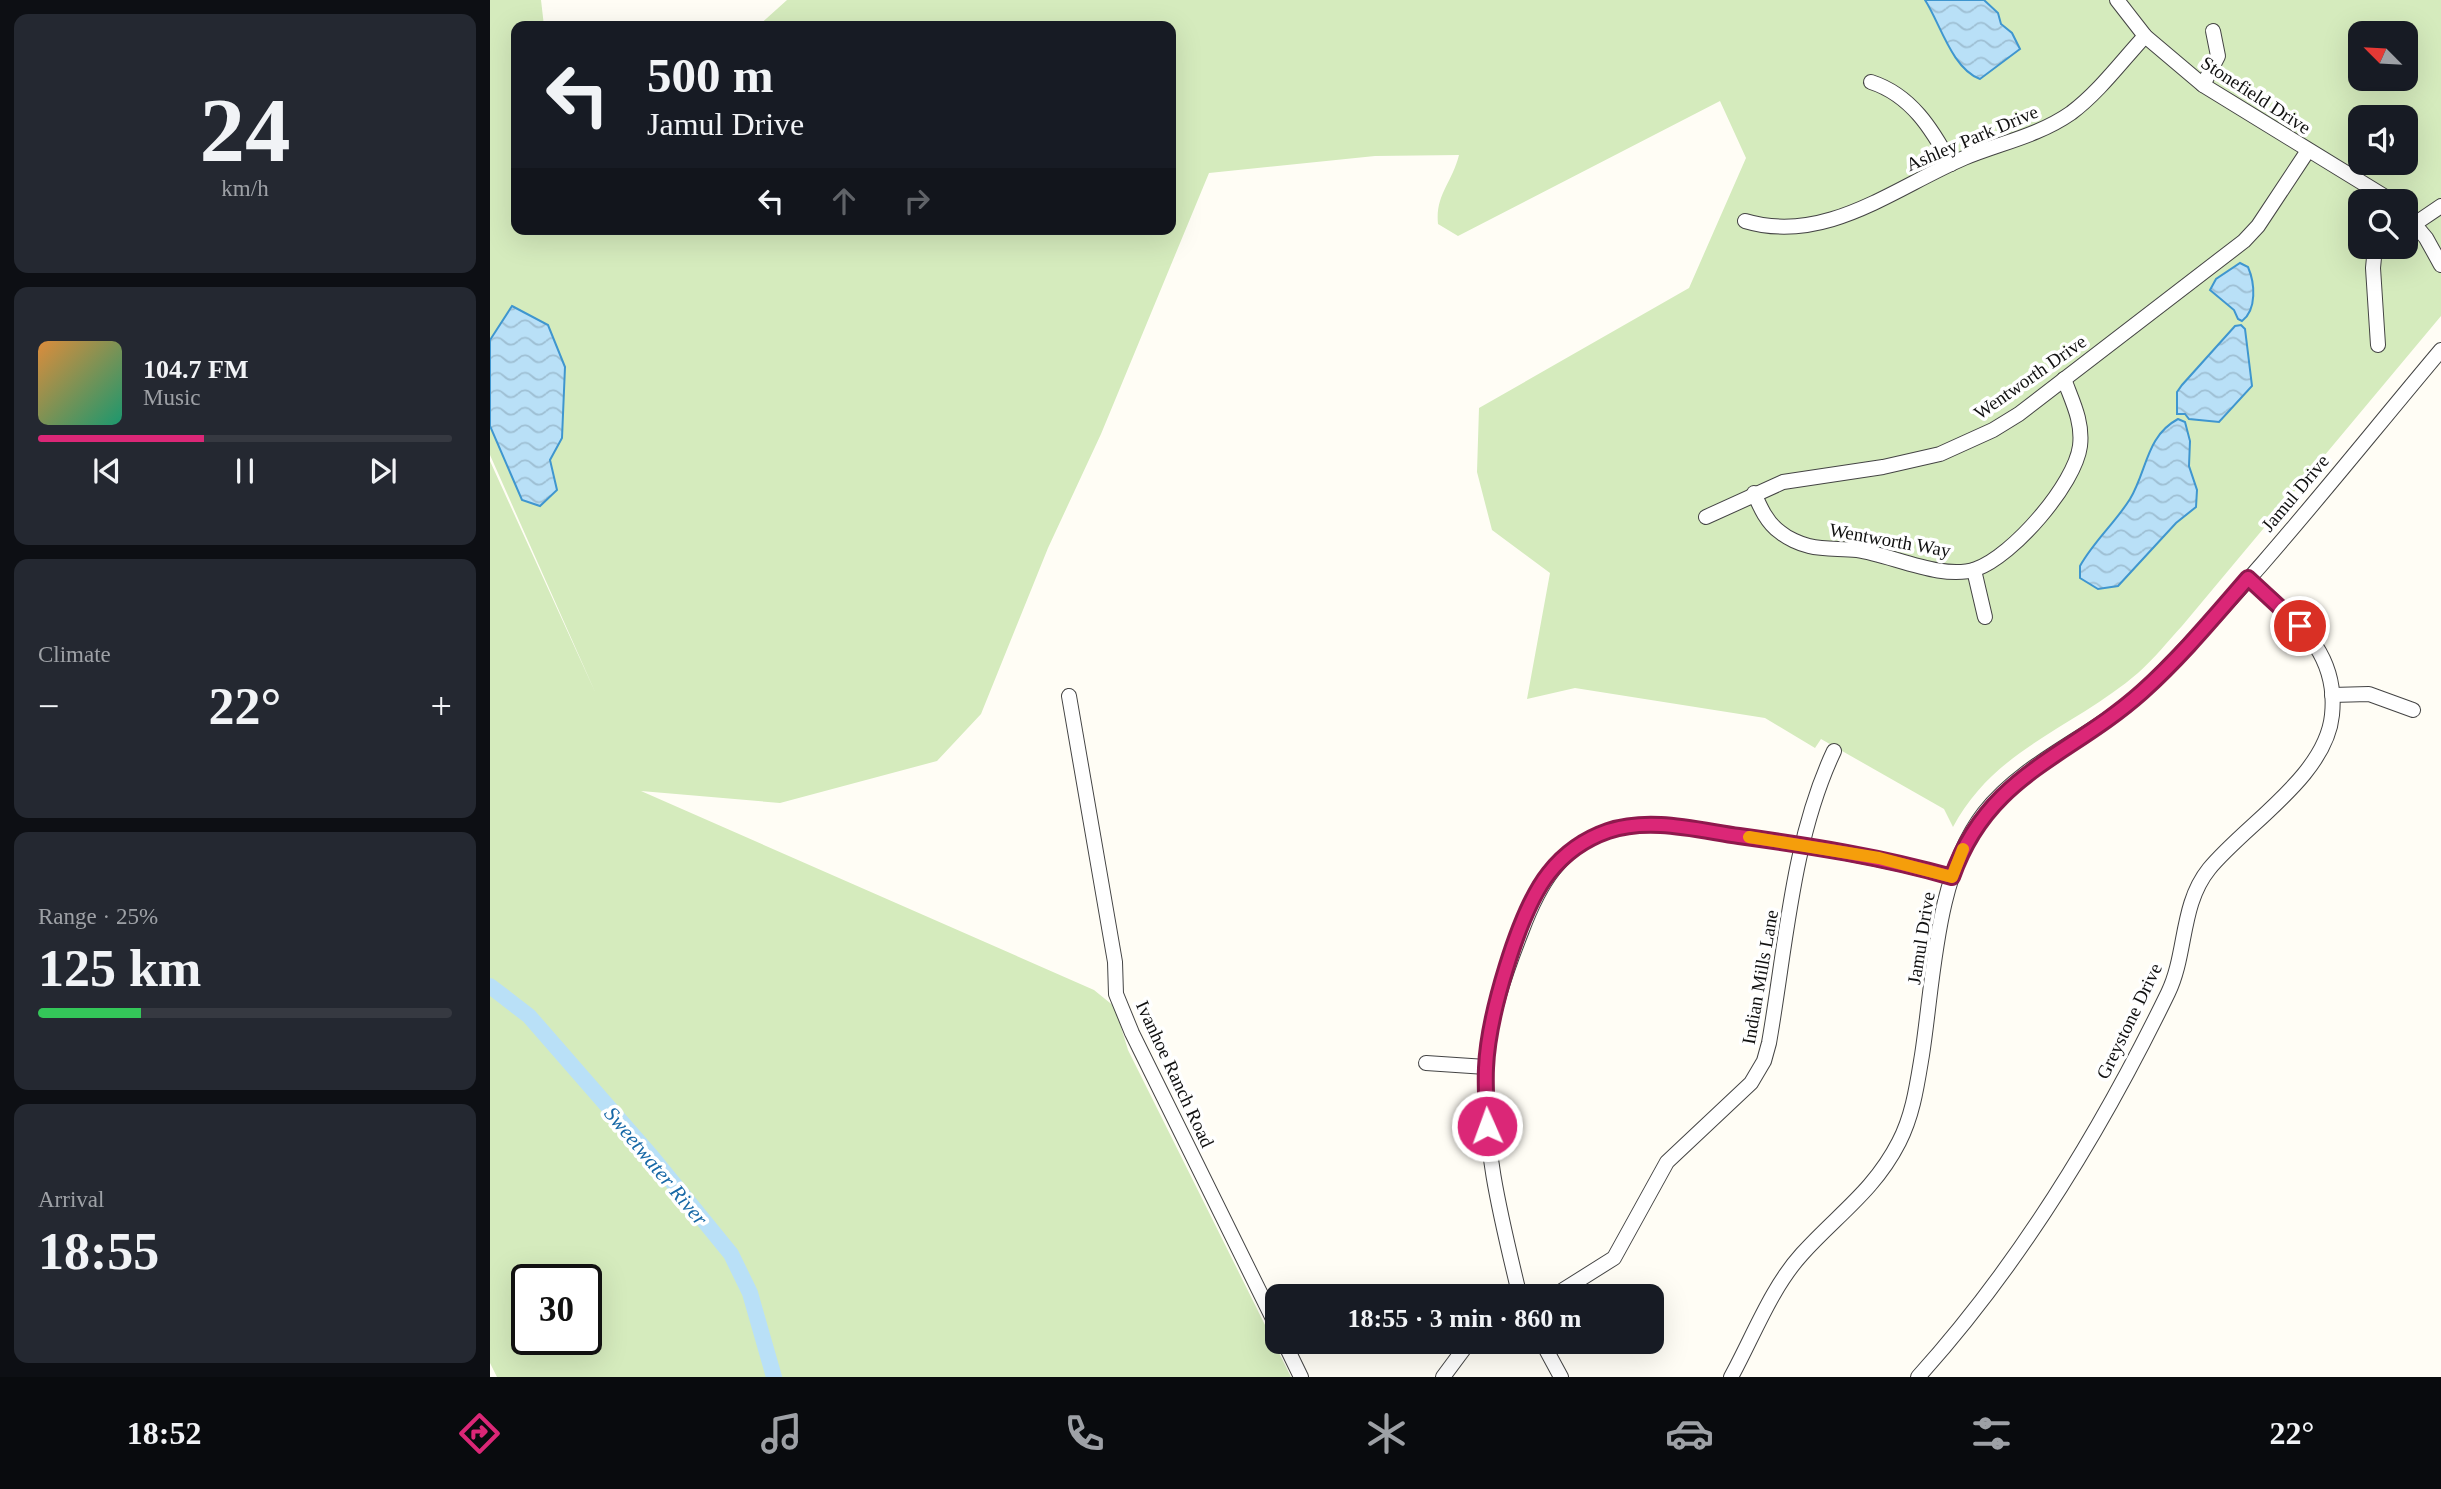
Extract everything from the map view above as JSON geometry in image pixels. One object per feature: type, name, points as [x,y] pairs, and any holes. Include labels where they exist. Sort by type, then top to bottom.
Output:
[{"type":"street","name":"Stonefield Drive","points":[[2117,0],[2145,36],[2203,85],[2307,152],[2371,189]]},
{"type":"street","points":[[2203,85],[2218,56],[2213,31]]},
{"type":"street","name":"Ashley Park Drive","points":[[1745,221],[1765,227],[1818,223],[1847,216],[1951,164],[2007,145],[2071,112],[2145,36]]},
{"type":"street","points":[[1871,82],[1893,93],[1922,116],[1951,164]]},
{"type":"street","name":"Wentworth Drive","points":[[1706,517],[1783,482],[1923,459],[1961,446],[2019,414],[2252,233],[2307,152]]},
{"type":"street","points":[[2418,215],[2441,206]]},
{"type":"street","points":[[2418,229],[2441,265]]},
{"type":"street","points":[[2373,259],[2378,345]]},
{"type":"street","name":"Jamul Drive","points":[[1731,1377],[1783,1279],[1800,1255],[1872,1186],[1899,1143],[1916,1095],[1947,892],[1970,835],[2001,794],[2028,771],[2075,742],[2144,690],[2248,578],[2441,350]]},
{"type":"street","name":"Wentworth Way","points":[[1754,493],[1761,511],[1780,532],[1807,546],[1878,554],[1902,559],[1927,569],[1974,570],[1997,558],[2016,542],[2073,471],[2079,453],[2080,427],[2064,379]]},
{"type":"street","points":[[1974,570],[1985,617]]},
{"type":"street","name":"Greystone Drive","points":[[1918,1377],[1949,1343],[2022,1248],[2085,1149],[2169,990],[2194,896],[2208,870],[2310,766],[2328,735],[2332,695],[2329,672],[2319,646],[2248,578]]},
{"type":"street","points":[[2332,695],[2369,694],[2413,710]]},
{"type":"street","name":"Ivanhoe Ranch Road","points":[[1069,696],[1115,962],[1116,995],[1265,1303]]},
{"type":"street","name":"Indian Mills Lane","points":[[1573,1284],[1614,1258],[1667,1162],[1746,1089],[1760,1069],[1769,1043],[1802,845],[1819,784],[1834,751]]},
{"type":"street","points":[[1517,1284],[1493,1173],[1486,1067],[1495,1011],[1510,959],[1533,900],[1549,873],[1575,848],[1609,831],[1648,825],[1879,858],[1952,877]]},
{"type":"street","points":[[1426,1063],[1486,1067]]},
{"type":"street","points":[[1290,1354],[1301,1377]]},
{"type":"street","points":[[1443,1377],[1460,1354]]},
{"type":"street","points":[[1549,1354],[1561,1377]]},
{"type":"green space","points":[[490,0],[541,0],[543,21],[511,21],[511,235],[1176,235],[1176,21],[764,21],[787,0],[2441,0],[2441,316],[2150,662],[2113,692],[2013,758],[1970,800],[1953,827],[1944,809],[1821,739],[1815,748],[1765,718],[1575,688],[1527,699],[1550,573],[1492,530],[1477,472],[1479,408],[1689,288],[1746,158],[1720,101],[1458,236],[1438,224],[1438,214],[1441,197],[1459,155],[1375,156],[1209,173],[1101,434],[1048,548],[981,714],[937,761],[780,803],[641,791],[1094,990],[1115,1007],[1128,1050],[1265,1325],[1265,1354],[1280,1354],[1291,1377],[497,1377],[490,1363],[490,461],[596,694],[490,455]]},
{"type":"water","points":[[1925,0],[1984,0],[1998,13],[2001,24],[2012,33],[2020,49],[1980,79],[1970,74],[1954,56]]},
{"type":"water","points":[[2240,263],[2248,267],[2253,288],[2250,310],[2242,321],[2234,310],[2210,290],[2216,279]]},
{"type":"water","points":[[512,306],[548,325],[565,367],[562,438],[550,460],[557,490],[540,506],[522,500],[490,426],[490,340]]},
{"type":"water","points":[[2241,325],[2245,329],[2252,386],[2219,422],[2189,419],[2185,414],[2177,414],[2177,392],[2182,385],[2235,326]]},
{"type":"water","points":[[2178,419],[2185,422],[2190,441],[2189,466],[2197,490],[2196,507],[2176,523],[2118,586],[2098,589],[2080,578],[2080,566],[2130,499],[2159,435]]},
{"type":"waterway","name":"Sweetwater River","points":[[490,986],[529,1016],[652,1157],[731,1254],[750,1293],[774,1377]]},
{"type":"slow traffic","points":[[1749,837],[1879,858],[1952,877],[1963,849]]},
{"type":"route","points":[[1487,1126],[1486,1067],[1495,1011],[1510,959],[1542,882],[1575,848],[1597,835],[1622,827],[1665,826],[1879,858],[1952,877],[1970,835],[2001,794],[2028,771],[2065,750],[2144,690],[2186,648],[2248,578],[2300,626]]}]
